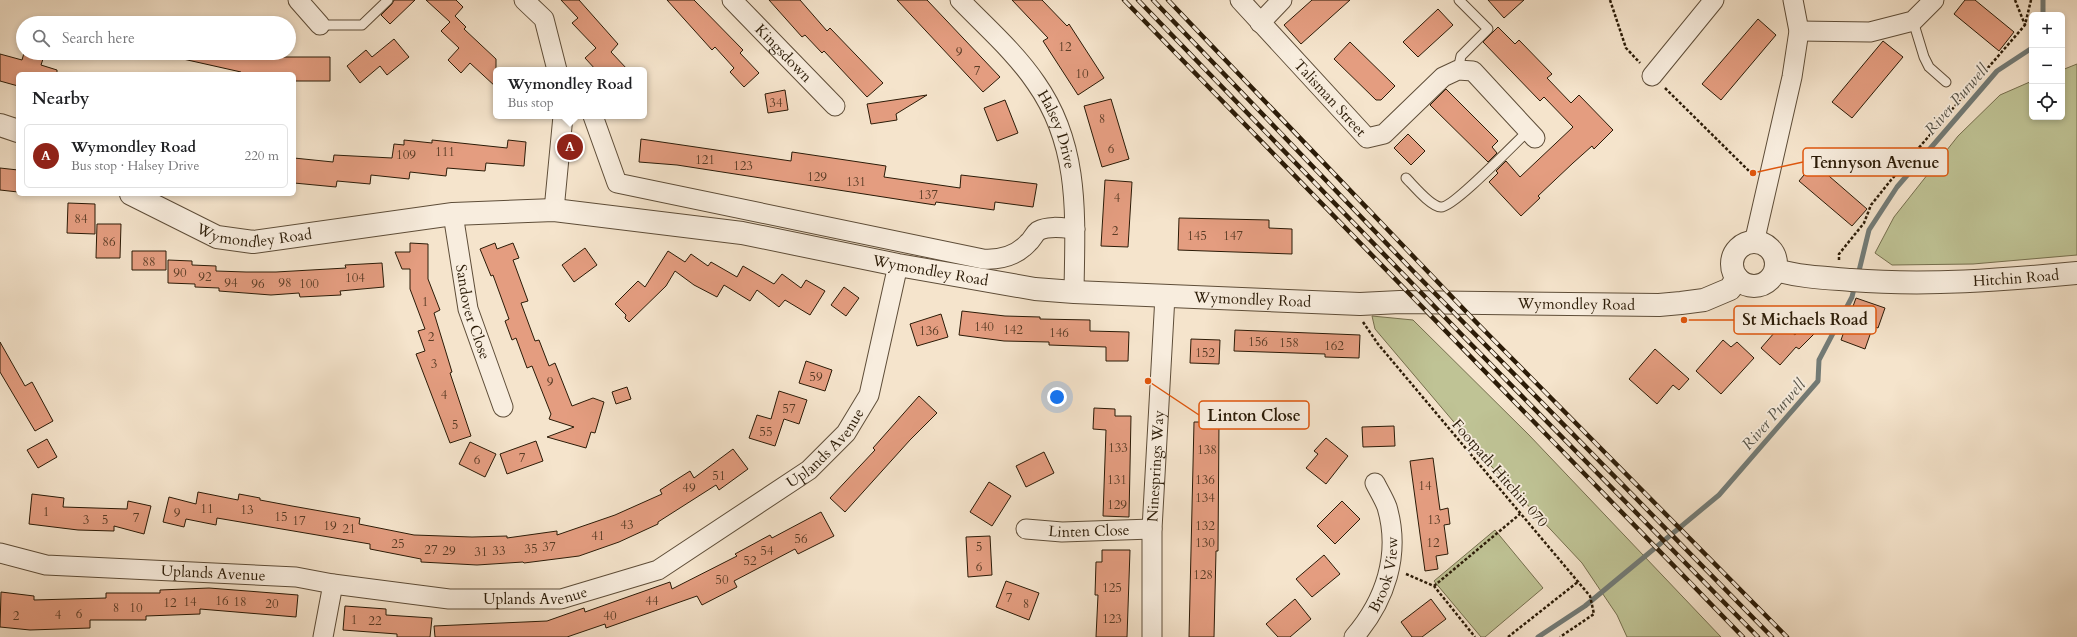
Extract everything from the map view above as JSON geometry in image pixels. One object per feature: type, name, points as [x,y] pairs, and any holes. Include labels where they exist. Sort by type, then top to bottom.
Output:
[{"type":"street","points":[[298,0],[320,25]]},
{"type":"street","points":[[524,0],[544,19],[557,67]]},
{"type":"street","name":"Kingsdown","points":[[732,0],[835,106]]},
{"type":"street","name":"Halsey Drive","points":[[960,0],[1019,62],[1046,98],[1057,122],[1068,156],[1075,195],[1074,292]]},
{"type":"street","name":"Talisman Street","points":[[1240,0],[1367,138],[1384,134],[1443,77],[1458,70]]},
{"type":"street","points":[[1260,23],[1282,0]]},
{"type":"street","points":[[1652,76],[1714,0]]},
{"type":"street","points":[[1754,243],[1792,78],[1799,31],[1793,0]]},
{"type":"street","points":[[1799,31],[1870,32],[1913,21],[1934,0]]},
{"type":"street","points":[[1458,70],[1473,71],[1531,134]]},
{"type":"street","points":[[554,210],[563,119]]},
{"type":"street","name":"Wymondley Road","points":[[594,119],[617,183],[993,260],[1013,255],[1030,242],[1039,231],[1054,227],[1075,228]]},
{"type":"street","points":[[0,125],[16,130]]},
{"type":"street","name":"Wymondley Road","points":[[134,196],[217,237],[253,242],[453,214],[554,210],[742,233],[898,265],[1035,289],[1074,292],[1360,304],[1400,302],[1659,305],[1704,300],[1730,289],[1737,278]]},
{"type":"street","name":"Sandover Close","points":[[453,214],[468,309],[503,408]]},
{"type":"street","points":[[1754,243],[1766,246],[1774,254],[1776,261],[1776,270],[1772,277],[1761,285],[1748,285],[1737,278],[1733,267],[1736,253],[1740,248],[1754,243]]},
{"type":"street","name":"Uplands Avenue","points":[[0,553],[46,565],[296,577],[333,584],[449,599],[561,599],[658,570],[809,470],[846,433],[869,394],[898,265]]},
{"type":"street","points":[[1776,270],[1788,273],[1837,279]]},
{"type":"street","name":"Hitchin Road","points":[[1837,279],[1879,282],[1956,283],[2077,273]]},
{"type":"street","name":"Ninesprings Way","points":[[1152,637],[1152,529],[1165,296]]},
{"type":"street","name":"Brook View","points":[[1354,637],[1367,622],[1385,590],[1391,568],[1392,533],[1387,506],[1375,483]]},
{"type":"street","name":"Linten Close","points":[[1026,529],[1062,532],[1152,529]]},
{"type":"street","points":[[323,637],[333,584]]},
{"type":"lane","points":[[320,25],[362,25],[388,0]]},
{"type":"lane","points":[[1458,70],[1461,56],[1488,29],[1459,0]]},
{"type":"lane","points":[[1913,21],[1924,58],[1929,67],[1946,82]]},
{"type":"lane","points":[[1406,178],[1434,205],[1445,207],[1531,134]]},
{"type":"path","points":[[1610,0],[1626,48],[1652,76],[1754,176]]},
{"type":"path","points":[[2015,0],[2025,25]]},
{"type":"path","points":[[1837,279],[1839,254],[1864,224],[1871,206],[2025,25],[2032,0]]},
{"type":"path","name":"Footpath Hitchin 070","points":[[1360,304],[1363,322],[1378,344],[1520,514],[1579,581],[1590,596],[1594,614],[1560,637]]},
{"type":"path","points":[[1434,586],[1520,514]]},
{"type":"path","points":[[1391,568],[1434,586],[1475,637]]},
{"type":"path","points":[[1508,637],[1579,581]]},
{"type":"green space","points":[[2077,64],[2077,255],[1973,264],[1892,265],[1875,253],[1894,217],[1958,136],[2000,95],[2029,82],[2029,120],[2065,120],[2065,69]]},
{"type":"green space","points":[[1372,316],[1413,320],[1529,435],[1721,637],[1627,637],[1617,615],[1582,563],[1492,467],[1375,329]]},
{"type":"green space","points":[[1495,530],[1543,588],[1485,637],[1481,637],[1434,581]]},
{"type":"building","points":[[394,0],[415,0],[390,24],[381,15]]},
{"type":"building","points":[[426,0],[456,0],[463,7],[455,16],[466,27],[464,29],[496,59],[496,67],[493,67],[493,84],[470,63],[461,73],[448,60],[459,48],[441,31],[450,22]]},
{"type":"building","points":[[561,0],[579,0],[618,44],[611,52],[625,67],[593,67],[585,58],[596,48],[572,23],[578,18]]},
{"type":"building","points":[[667,0],[694,0],[743,50],[740,53],[759,73],[744,87],[730,72],[734,68],[715,47],[712,50]]},
{"type":"building","points":[[769,0],[800,0],[827,31],[830,28],[883,83],[867,97],[824,51],[822,53],[805,35],[802,37]]},
{"type":"building","points":[[897,0],[927,0],[1000,77],[983,92]]},
{"type":"building","points":[[1012,0],[1042,0],[1067,26],[1069,24],[1104,78],[1078,95],[1043,41],[1048,38]]},
{"type":"building","points":[[1312,0],[1350,0],[1301,44],[1284,25]]},
{"type":"building","points":[[1488,0],[1524,0],[1504,18]]},
{"type":"building","points":[[1965,0],[1975,0],[2014,32],[1999,51],[1954,14]]},
{"type":"building","points":[[1438,9],[1453,25],[1418,57],[1403,42]]},
{"type":"building","points":[[1758,19],[1776,35],[1721,100],[1702,84]]},
{"type":"building","points":[[1498,27],[1515,44],[1519,40],[1552,74],[1547,78],[1571,103],[1579,95],[1613,130],[1594,149],[1592,146],[1573,163],[1538,196],[1540,198],[1521,216],[1489,182],[1498,173],[1496,171],[1506,161],[1520,177],[1573,127],[1544,97],[1540,101],[1483,42]]},
{"type":"building","points":[[394,39],[409,57],[387,75],[380,66],[360,83],[347,66],[366,50],[372,57]]},
{"type":"building","points":[[1883,41],[1903,57],[1852,118],[1832,102]]},
{"type":"building","points":[[1350,42],[1395,86],[1381,100],[1376,100],[1334,59]]},
{"type":"building","points":[[0,54],[16,58],[16,60],[43,60],[41,65],[57,70],[57,72],[16,72],[16,85],[0,81]]},
{"type":"building","points":[[296,57],[330,57],[330,81],[296,81],[296,72],[241,72],[187,60],[296,60]]},
{"type":"building","points":[[1446,89],[1498,141],[1492,147],[1497,153],[1488,162],[1430,105]]},
{"type":"building","points":[[785,90],[788,110],[768,113],[765,94]]},
{"type":"building","points":[[927,95],[896,114],[897,120],[871,124],[867,104]]},
{"type":"building","points":[[1111,99],[1129,159],[1102,167],[1084,106]]},
{"type":"building","points":[[1005,100],[1018,133],[997,141],[984,108]]},
{"type":"building","points":[[1408,134],[1425,151],[1411,165],[1394,148]]},
{"type":"building","points":[[641,139],[791,161],[792,152],[886,166],[884,177],[960,188],[961,175],[1037,184],[1033,207],[995,202],[994,210],[936,202],[935,205],[677,165],[639,162]]},
{"type":"building","points":[[404,140],[432,143],[432,140],[507,148],[508,140],[526,142],[524,166],[486,163],[485,171],[447,168],[446,176],[410,172],[409,179],[371,175],[370,184],[337,181],[336,187],[296,183],[296,158],[333,162],[334,155],[392,158],[394,144],[404,145]]},
{"type":"building","points":[[1814,163],[1867,209],[1852,226],[1799,181]]},
{"type":"building","points":[[0,168],[16,170],[16,192],[0,190]]},
{"type":"building","points":[[1105,180],[1132,182],[1128,247],[1101,246]]},
{"type":"building","points":[[68,203],[95,204],[95,234],[67,233]]},
{"type":"building","points":[[1179,218],[1269,220],[1269,228],[1292,229],[1292,254],[1178,250]]},
{"type":"building","points":[[97,224],[121,224],[120,258],[96,258]]},
{"type":"building","points":[[410,243],[428,244],[428,279],[440,310],[434,313],[452,372],[450,373],[471,436],[450,443],[416,354],[425,351],[418,331],[425,329],[410,289],[410,269],[402,269],[395,252],[410,252]]},
{"type":"building","points":[[495,243],[497,249],[513,243],[519,258],[513,260],[528,301],[521,303],[535,341],[539,340],[549,366],[555,363],[572,406],[593,398],[604,402],[595,433],[591,432],[586,448],[547,437],[574,427],[549,419],[551,414],[532,366],[527,368],[516,338],[512,340],[505,321],[509,319],[493,275],[491,276],[480,249]]},
{"type":"building","points":[[585,248],[597,265],[574,282],[562,265]]},
{"type":"building","points":[[132,251],[166,251],[166,270],[132,270]]},
{"type":"building","points":[[668,251],[685,262],[691,254],[708,266],[711,262],[737,277],[743,266],[774,284],[782,274],[801,288],[806,280],[825,291],[810,315],[785,300],[779,307],[757,290],[750,301],[724,285],[717,297],[694,285],[675,271],[666,286],[629,322],[625,318],[626,315],[615,304],[638,281],[645,287]]},
{"type":"building","points":[[168,260],[192,261],[192,265],[216,266],[216,271],[246,272],[346,268],[345,265],[382,263],[384,287],[340,291],[341,295],[300,297],[299,293],[271,295],[219,291],[219,288],[195,287],[195,284],[168,283]]},
{"type":"building","points":[[844,287],[859,298],[846,316],[831,305]]},
{"type":"building","points":[[1856,298],[1885,308],[1878,328],[1873,326],[1865,349],[1841,340]]},
{"type":"building","points":[[962,311],[1005,316],[1040,317],[1040,319],[1090,320],[1090,331],[1129,332],[1128,361],[1106,361],[1106,347],[1049,345],[1049,342],[1004,341],[959,335]]},
{"type":"building","points":[[941,314],[948,337],[917,346],[910,324]]},
{"type":"building","points":[[1805,323],[1815,333],[1799,349],[1796,347],[1780,365],[1761,348],[1782,324],[1795,335]]},
{"type":"building","points":[[1235,330],[1360,335],[1359,358],[1325,357],[1325,354],[1234,351]]},
{"type":"building","points":[[1191,339],[1220,340],[1219,364],[1190,363]]},
{"type":"building","points":[[1723,340],[1731,347],[1737,342],[1754,358],[1721,394],[1696,371]]},
{"type":"building","points":[[0,342],[25,386],[32,382],[53,421],[35,431],[0,372]]},
{"type":"building","points":[[1655,349],[1689,379],[1679,390],[1673,385],[1657,404],[1629,379]]},
{"type":"building","points":[[806,361],[832,370],[825,391],[799,383]]},
{"type":"building","points":[[627,387],[631,399],[616,404],[612,392]]},
{"type":"building","points":[[779,391],[807,400],[799,424],[784,419],[775,446],[749,438],[757,415],[771,419]]},
{"type":"building","points":[[919,396],[937,413],[910,440],[845,512],[830,498],[875,450],[873,448]]},
{"type":"building","points":[[1094,408],[1115,409],[1115,416],[1131,416],[1129,517],[1103,516],[1106,430],[1093,429]]},
{"type":"building","points":[[1194,422],[1219,422],[1218,551],[1216,551],[1214,637],[1189,637]]},
{"type":"building","points":[[1394,426],[1395,446],[1363,447],[1362,427]]},
{"type":"building","points":[[1326,438],[1348,456],[1326,484],[1306,468],[1318,454],[1314,451]]},
{"type":"building","points":[[47,439],[57,457],[38,468],[27,450]]},
{"type":"building","points":[[536,441],[543,461],[507,474],[500,454]]},
{"type":"building","points":[[470,442],[496,454],[485,477],[459,464]]},
{"type":"building","points":[[733,449],[748,469],[719,490],[716,485],[658,522],[658,524],[619,542],[579,556],[524,563],[477,565],[421,562],[421,559],[370,549],[370,544],[217,518],[216,525],[186,519],[184,527],[163,522],[169,497],[196,504],[198,492],[238,500],[239,494],[260,498],[260,500],[360,518],[359,524],[414,535],[472,537],[507,536],[507,538],[557,531],[557,535],[615,515],[662,494],[660,490],[690,471],[694,478]]},
{"type":"building","points":[[1044,452],[1054,473],[1026,487],[1016,466]]},
{"type":"building","points":[[1433,458],[1440,510],[1448,508],[1450,524],[1444,525],[1448,554],[1436,556],[1438,569],[1425,571],[1410,461]]},
{"type":"building","points":[[989,482],[1011,496],[992,526],[970,512]]},
{"type":"building","points":[[32,494],[64,498],[63,507],[127,509],[128,501],[151,506],[144,534],[114,526],[114,531],[78,530],[29,524]]},
{"type":"building","points":[[1342,501],[1360,519],[1335,544],[1317,526]]},
{"type":"building","points":[[821,512],[834,536],[798,554],[795,549],[734,581],[737,587],[702,605],[697,596],[606,628],[605,624],[567,637],[435,637],[434,626],[547,621],[584,608],[585,612],[670,582],[672,589],[737,556],[735,554],[770,535],[772,538]]},
{"type":"building","points":[[990,536],[992,575],[968,577],[966,537]]},
{"type":"building","points":[[1102,550],[1130,550],[1127,637],[1096,637],[1098,595],[1095,595],[1096,562],[1102,562]]},
{"type":"building","points":[[1324,555],[1340,574],[1312,597],[1296,579]]},
{"type":"building","points":[[1006,581],[1039,593],[1029,620],[996,607]]},
{"type":"building","points":[[209,588],[298,595],[296,617],[200,609],[200,614],[146,616],[146,620],[90,620],[90,628],[30,630],[0,627],[1,592],[34,596],[34,600],[106,598],[106,593],[160,593],[160,590]]},
{"type":"building","points":[[1295,599],[1311,619],[1290,637],[1278,637],[1266,624]]},
{"type":"building","points":[[1431,599],[1446,619],[1422,637],[1412,637],[1401,622]]},
{"type":"building","points":[[345,606],[386,609],[386,615],[432,618],[430,637],[397,637],[397,634],[343,630]]},
{"type":"waterway","name":"River Purwell","points":[[2043,0],[2043,12]]},
{"type":"waterway","name":"River Purwell","points":[[1858,275],[1869,230],[1897,187],[1997,71],[2029,50]]},
{"type":"waterway","name":"River Purwell","points":[[1538,637],[1585,606],[1719,495],[1818,381],[1819,360],[1852,297],[1855,284]]},
{"type":"railway","points":[[1124,0],[1743,637]]},
{"type":"railway","points":[[1138,0],[1464,337],[1758,637]]},
{"type":"railway","points":[[1153,0],[1413,271],[1772,637]]},
{"type":"railway","points":[[1168,0],[1477,323],[1787,637]]},
{"type":"place","name":"Wymondley Road","points":[[570,147]]},
{"type":"place","name":"Tennyson Avenue","points":[[1753,173]]},
{"type":"place","name":"St Michaels Road","points":[[1684,320]]},
{"type":"place","name":"Linton Close","points":[[1148,381]]}]
